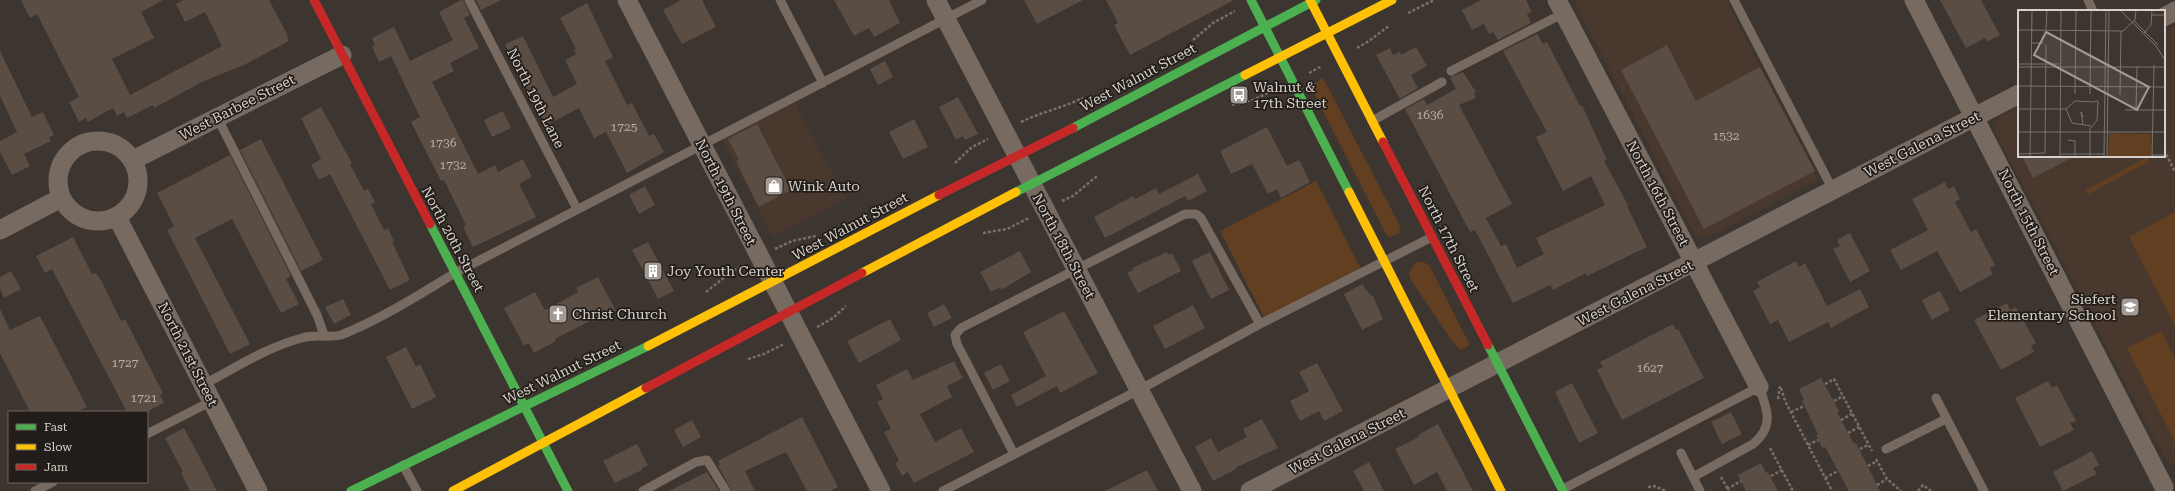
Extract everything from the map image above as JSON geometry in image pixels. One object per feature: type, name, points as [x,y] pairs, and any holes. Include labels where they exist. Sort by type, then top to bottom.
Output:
[{"type":"main road","name":"North 20th Street","points":[[314,0],[568,491]]},
{"type":"main road","points":[[1251,0],[1383,262],[1501,491]]},
{"type":"main road","points":[[453,491],[997,202],[1087,157],[1113,141],[1328,34],[1392,0]]},
{"type":"main road","name":"West Walnut Street","points":[[351,491],[684,328],[1313,1]]},
{"type":"main road","name":"North 17th Street","points":[[1313,1],[1339,57],[1562,491]]},
{"type":"street","name":"North 19th Street","points":[[627,0],[880,491]]},
{"type":"street","name":"North 18th Street","points":[[936,0],[1192,491]]},
{"type":"street","name":"North 15th Street","points":[[1914,0],[2165,486]]},
{"type":"street","name":"North 16th Street","points":[[1560,7],[1759,387]]},
{"type":"street","points":[[2165,16],[2175,11]]},
{"type":"street","name":"West Barbee Street","points":[[133,160],[342,55]]},
{"type":"street","name":"West Galena Street","points":[[1250,491],[2018,94]]},
{"type":"street","points":[[103,140],[115,144],[125,151],[133,160],[138,179],[135,198],[127,209],[117,217],[104,221],[91,221],[79,216],[69,209],[61,198],[58,180],[62,162],[70,152],[79,145],[91,141],[103,140]]},
{"type":"street","points":[[0,230],[61,198]]},
{"type":"street","name":"North 21st Street","points":[[117,217],[258,491]]},
{"type":"lane","name":"North 19th Lane","points":[[469,0],[577,209]]},
{"type":"lane","points":[[780,0],[823,83]]},
{"type":"lane","points":[[148,433],[279,345],[303,337],[324,335],[338,336],[357,328],[422,293],[455,273],[982,0]]},
{"type":"lane","points":[[1734,0],[1833,190]]},
{"type":"lane","points":[[2088,0],[2093,10]]},
{"type":"lane","points":[[1451,71],[1560,7]]},
{"type":"lane","points":[[1372,121],[1442,82]]},
{"type":"lane","points":[[217,117],[317,315],[324,335]]},
{"type":"lane","points":[[1014,454],[957,344],[955,335],[961,328],[1185,214],[1196,214],[1200,218],[1260,324]]},
{"type":"lane","points":[[943,491],[1139,390],[1260,324],[1432,237]]},
{"type":"lane","points":[[1562,491],[1759,387],[1766,404],[1767,418],[1766,429],[1761,438],[1753,444],[1693,477]]},
{"type":"lane","points":[[1936,398],[1984,491]]},
{"type":"lane","points":[[1886,449],[1946,418]]},
{"type":"lane","points":[[1681,453],[1700,491]]},
{"type":"lane","points":[[644,491],[696,462],[707,460],[726,491]]},
{"type":"lane","points":[[403,465],[417,491]]},
{"type":"lane","points":[[35,491],[51,483]]},
{"type":"path","points":[[1190,42],[1213,23],[1231,13]]},
{"type":"path","points":[[1226,108],[1261,97],[1339,57]]},
{"type":"path","points":[[1018,123],[1039,112],[1065,107],[1085,97]]},
{"type":"path","points":[[948,167],[972,147],[990,138]]},
{"type":"path","points":[[2165,152],[2175,172]]},
{"type":"path","points":[[1059,203],[1073,196],[1100,174]]},
{"type":"path","points":[[980,234],[1007,229],[1031,217]]},
{"type":"path","points":[[769,253],[792,241],[818,235]]},
{"type":"path","points":[[811,330],[833,318],[850,302]]},
{"type":"path","points":[[1825,384],[1834,380],[1887,479],[1901,491]]},
{"type":"path","points":[[1780,386],[1791,412],[1832,491]]},
{"type":"path","points":[[1834,401],[1843,396]]},
{"type":"path","points":[[1791,412],[1804,406]]},
{"type":"path","points":[[1841,420],[1852,414]]},
{"type":"path","points":[[1848,433],[1859,427]]},
{"type":"path","points":[[1808,445],[1818,440]]},
{"type":"path","points":[[1860,449],[1868,445]]},
{"type":"path","points":[[1770,448],[1793,491]]},
{"type":"path","points":[[1868,466],[1877,462]]},
{"type":"path","points":[[1771,476],[1782,470]]},
{"type":"path","points":[[1825,478],[1838,471]]},
{"type":"path","points":[[1877,485],[1887,479]]},
{"type":"path","points":[[1728,489],[1741,481]]},
{"type":"path","points":[[1918,491],[1923,485],[1931,491]]},
{"type":"path","points":[[1648,487],[1654,486],[1666,491]]},
{"type":"shaded area","points":[[1578,0],[1726,0],[1818,180],[1704,239],[1695,236],[1575,2]]},
{"type":"shaded area","name":"Siefert Elementary School","points":[[2175,25],[2175,465],[2170,464],[2164,457],[1994,130],[1996,123],[2001,116],[2018,108],[2018,157],[2165,157],[2165,30]]},
{"type":"shaded area","points":[[1323,78],[1400,226],[1399,234],[1390,237],[1386,234],[1310,86]]},
{"type":"shaded area","points":[[795,102],[846,199],[772,237],[722,139]]},
{"type":"shaded area","points":[[2145,158],[2148,159],[2148,162],[2089,194],[2086,193],[2086,190]]},
{"type":"shaded area","points":[[1316,181],[1361,269],[1265,319],[1220,231]]},
{"type":"shaded area","points":[[2175,212],[2175,324],[2174,324],[2129,237]]},
{"type":"shaded area","points":[[1416,262],[1423,262],[1429,265],[1470,345],[1460,350],[1452,341],[1411,280],[1409,273]]},
{"type":"shaded area","points":[[2161,331],[2175,359],[2175,442],[2127,348]]},
{"type":"building","points":[[21,0],[163,0],[141,12],[154,38],[112,59],[130,95],[222,46],[205,12],[185,22],[176,4],[184,0],[269,0],[288,36],[289,41],[244,65],[204,81],[154,108],[153,105],[127,118],[124,112],[117,116],[113,108],[88,122],[86,118],[79,122],[69,102],[79,97],[37,14],[30,18]]},
{"type":"building","points":[[463,0],[470,15],[464,18],[479,48],[450,63],[454,71],[432,82],[478,174],[495,165],[498,172],[523,159],[532,177],[519,184],[536,217],[473,247],[463,227],[466,225],[444,180],[441,181],[411,122],[420,117],[391,56],[379,62],[372,47],[375,45],[372,38],[394,27],[410,61],[453,40],[439,12]]},
{"type":"building","points":[[476,0],[501,0],[481,10]]},
{"type":"building","points":[[681,0],[702,0],[716,27],[682,44],[663,10]]},
{"type":"building","points":[[834,0],[889,0],[900,23],[874,37],[869,28],[854,36]]},
{"type":"building","points":[[1024,0],[1083,0],[1037,24]]},
{"type":"building","points":[[1106,0],[1234,0],[1130,55],[1114,25],[1118,23]]},
{"type":"building","points":[[1481,0],[1526,0],[1532,12],[1527,14],[1531,23],[1498,40],[1493,32],[1489,34],[1484,24],[1472,30],[1462,10]]},
{"type":"building","points":[[1940,0],[1981,0],[2000,35],[1987,42],[1985,38],[1966,48]]},
{"type":"building","points":[[587,3],[613,57],[605,61],[627,105],[632,103],[649,136],[654,134],[664,152],[627,173],[606,132],[594,138],[579,108],[545,126],[505,44],[523,36],[553,97],[577,84],[565,60],[576,54],[574,50],[576,49],[560,18]]},
{"type":"building","points":[[1537,34],[1543,44],[1547,42],[1580,106],[1582,105],[1607,160],[1604,161],[1628,205],[1627,206],[1647,247],[1587,276],[1586,273],[1553,290],[1550,285],[1513,303],[1475,230],[1470,232],[1405,109],[1424,99],[1427,105],[1456,89],[1450,77],[1463,72],[1476,92],[1474,93],[1476,98],[1459,105],[1512,204],[1486,218],[1501,246],[1506,244],[1517,268],[1544,254],[1536,238],[1605,205],[1591,176],[1563,191],[1536,137],[1547,132],[1503,51]]},
{"type":"building","points":[[1667,45],[1696,101],[1760,67],[1815,171],[1704,229],[1621,70]]},
{"type":"building","points":[[1416,47],[1427,66],[1411,75],[1418,88],[1400,99],[1376,55],[1390,48],[1393,55],[1400,52],[1401,55]]},
{"type":"building","points":[[0,51],[32,117],[43,112],[54,135],[49,137],[51,141],[24,154],[30,166],[12,175],[0,152],[0,141],[17,132],[0,96]]},
{"type":"building","points":[[885,61],[893,77],[878,85],[870,69]]},
{"type":"building","points":[[958,97],[978,134],[965,140],[963,136],[956,140],[939,107]]},
{"type":"building","points":[[321,107],[352,163],[350,164],[364,191],[368,189],[375,202],[371,204],[384,230],[388,228],[394,241],[392,242],[410,280],[390,290],[330,174],[319,180],[311,165],[321,159],[301,118]]},
{"type":"building","points":[[503,111],[511,128],[492,137],[484,120]]},
{"type":"building","points":[[914,119],[928,147],[903,159],[889,132]]},
{"type":"building","points":[[757,124],[791,190],[759,207],[736,161],[739,160],[728,139]]},
{"type":"building","points":[[1267,127],[1287,166],[1299,160],[1310,182],[1281,198],[1277,189],[1268,194],[1252,164],[1231,174],[1220,151]]},
{"type":"building","points":[[261,139],[323,260],[301,271],[240,150]]},
{"type":"building","points":[[230,155],[291,276],[286,279],[299,304],[281,313],[232,219],[195,238],[250,344],[230,354],[167,230],[174,226],[157,193]]},
{"type":"building","points":[[2022,157],[2073,157],[2033,178]]},
{"type":"building","points":[[1198,174],[1207,191],[1188,201],[1185,196],[1105,238],[1094,217],[1133,196],[1135,199],[1156,188],[1159,194]]},
{"type":"building","points":[[1945,182],[1948,189],[1954,186],[1960,199],[1955,202],[1971,232],[1976,229],[1995,265],[1990,268],[1993,274],[1960,292],[1937,251],[1901,270],[1890,250],[1928,230],[1912,199]]},
{"type":"building","points":[[645,186],[655,205],[639,214],[629,195]]},
{"type":"building","points":[[1850,233],[1870,271],[1850,282],[1833,249],[1840,246],[1837,240]]},
{"type":"building","points":[[73,237],[92,274],[96,273],[102,282],[121,321],[125,319],[163,393],[160,395],[164,403],[148,411],[126,411],[52,269],[45,273],[36,256]]},
{"type":"building","name":"Joy Youth Center","points":[[648,242],[674,291],[658,299],[632,250]]},
{"type":"building","points":[[1020,251],[1031,272],[1001,290],[1000,287],[991,292],[980,272]]},
{"type":"building","points":[[1167,252],[1168,255],[1172,253],[1181,271],[1138,293],[1127,273],[1133,270],[1132,268]]},
{"type":"building","points":[[1210,252],[1229,290],[1211,299],[1192,261]]},
{"type":"building","points":[[1796,261],[1799,267],[1805,263],[1827,306],[1860,289],[1869,307],[1831,328],[1828,322],[1789,342],[1778,320],[1770,324],[1753,291],[1760,287],[1757,282]]},
{"type":"building","points":[[11,271],[21,289],[4,298],[0,289],[0,277]]},
{"type":"building","name":"Christ Church","points":[[598,277],[616,311],[594,322],[592,320],[555,339],[556,341],[534,353],[529,343],[524,346],[504,308],[535,292],[545,310],[578,292],[576,288]]},
{"type":"building","points":[[1362,284],[1371,296],[1373,296],[1383,319],[1362,330],[1344,294]]},
{"type":"building","points":[[1940,291],[1950,310],[1932,320],[1922,300]]},
{"type":"building","points":[[343,299],[351,315],[334,324],[325,307]]},
{"type":"building","points":[[2007,303],[2010,310],[2016,307],[2036,343],[2031,346],[2034,352],[2001,370],[1974,320]]},
{"type":"building","points":[[944,304],[952,318],[934,327],[927,313]]},
{"type":"building","points":[[1193,305],[1205,328],[1165,349],[1153,326]]},
{"type":"building","points":[[0,309],[10,330],[40,316],[87,407],[78,411],[29,411],[0,353]]},
{"type":"building","points":[[1064,311],[1098,373],[1060,393],[1057,386],[1017,407],[1011,395],[1046,376],[1023,332]]},
{"type":"building","points":[[890,319],[901,340],[859,363],[847,341]]},
{"type":"building","points":[[1673,324],[1676,330],[1678,329],[1704,378],[1622,420],[1597,370],[1603,367],[1600,362]]},
{"type":"building","points":[[406,347],[416,367],[420,364],[436,397],[412,409],[386,357]]},
{"type":"building","points":[[954,361],[963,378],[947,386],[952,397],[920,414],[935,442],[961,428],[974,452],[914,483],[908,472],[902,476],[895,463],[899,461],[884,432],[891,429],[877,402],[883,399],[876,385],[907,369],[913,380]]},
{"type":"building","points":[[1317,363],[1343,411],[1324,421],[1319,411],[1300,421],[1290,401],[1309,391],[1299,372]]},
{"type":"building","points":[[1001,364],[1010,381],[993,390],[984,373]]},
{"type":"building","points":[[1821,378],[1839,411],[1837,412],[1854,444],[1856,443],[1880,491],[1849,491],[1825,447],[1822,448],[1816,435],[1818,434],[1802,401],[1804,400],[1799,389]]},
{"type":"building","points":[[2048,381],[2052,388],[2057,385],[2076,421],[2070,423],[2074,430],[2040,447],[2015,398]]},
{"type":"building","points":[[1572,383],[1598,433],[1579,443],[1555,392]]},
{"type":"building","points":[[1731,412],[1742,434],[1722,444],[1711,422]]},
{"type":"building","points":[[802,417],[838,487],[830,491],[807,491],[786,452],[745,471],[755,491],[732,491],[718,466],[720,465],[718,461]]},
{"type":"building","points":[[1262,419],[1278,448],[1235,468],[1236,469],[1213,481],[1195,447],[1211,438],[1218,452],[1247,437],[1243,429]]},
{"type":"building","points":[[692,420],[701,437],[683,447],[674,430]]},
{"type":"building","points":[[1438,424],[1473,491],[1447,491],[1437,472],[1414,485],[1395,449],[1419,437],[1418,435]]},
{"type":"building","points":[[184,428],[217,491],[190,491],[181,473],[183,472],[165,438]]},
{"type":"building","points":[[637,444],[648,465],[641,469],[642,470],[615,483],[603,461]]},
{"type":"building","points":[[2092,451],[2099,465],[2093,468],[2097,474],[2063,491],[2053,472]]},
{"type":"building","points":[[1369,462],[1384,491],[1364,491],[1353,471]]},
{"type":"building","points":[[1761,463],[1766,473],[1768,472],[1778,491],[1746,491],[1738,475]]},
{"type":"building","points":[[1147,470],[1158,491],[1105,491]]},
{"type":"building","points":[[707,472],[719,491],[669,491]]},
{"type":"traffic: fast","points":[[1251,0],[1349,192]]},
{"type":"traffic: fast","points":[[1073,128],[1316,0]]},
{"type":"traffic: fast","points":[[1016,192],[1245,75]]},
{"type":"traffic: fast","points":[[430,224],[568,491]]},
{"type":"traffic: fast","points":[[1488,345],[1563,491]]},
{"type":"traffic: fast","points":[[351,491],[648,346]]},
{"type":"traffic: slow","points":[[1310,0],[1383,142]]},
{"type":"traffic: slow","points":[[1245,75],[1392,0]]},
{"type":"traffic: slow","points":[[862,273],[1016,192]]},
{"type":"traffic: slow","points":[[1349,192],[1501,491]]},
{"type":"traffic: slow","points":[[648,346],[939,195]]},
{"type":"traffic: slow","points":[[453,491],[646,388]]},
{"type":"traffic: jam","points":[[314,0],[430,224]]},
{"type":"traffic: jam","points":[[939,195],[1073,128]]},
{"type":"traffic: jam","points":[[1383,142],[1488,345]]},
{"type":"traffic: jam","points":[[646,388],[862,273]]},
{"type":"place","name":"Walnut & 17th Street","points":[[1239,95]]},
{"type":"place","name":"Wink Auto","points":[[774,186]]},
{"type":"place","name":"Joy Youth Center","points":[[653,271]]},
{"type":"place","name":"Siefert Elementary School","points":[[2130,307]]},
{"type":"place","name":"Christ Church","points":[[558,314]]}]
